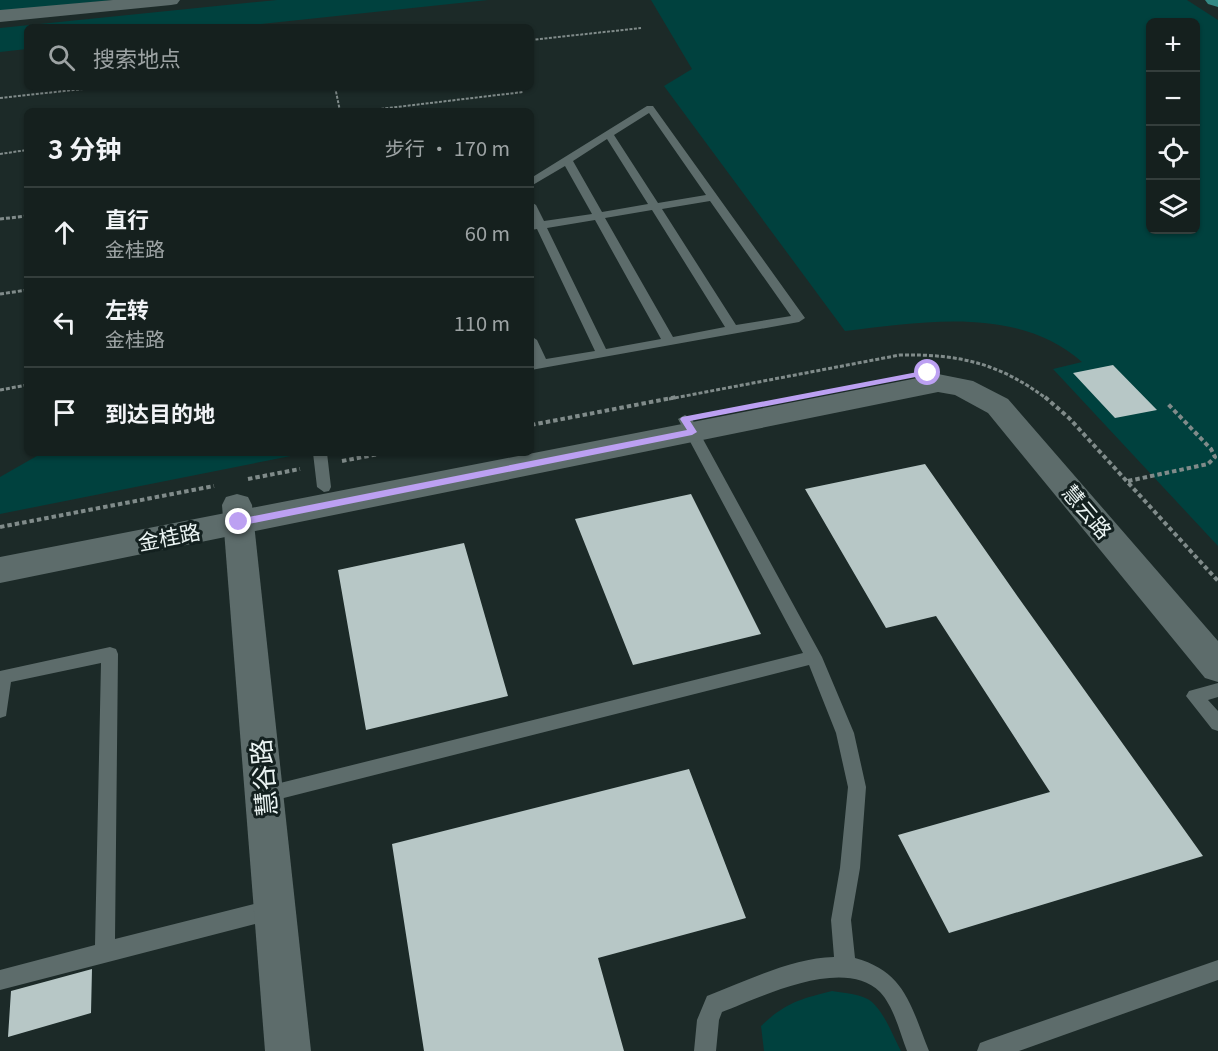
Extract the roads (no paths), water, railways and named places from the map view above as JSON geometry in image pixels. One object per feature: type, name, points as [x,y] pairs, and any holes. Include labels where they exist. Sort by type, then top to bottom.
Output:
[{"type":"main road","points":[[1214,0],[1218,2]]},
{"type":"street","points":[[0,16],[171,0]]},
{"type":"street","name":"慧云路","points":[[933,378],[966,373],[1017,402],[1218,633]]},
{"type":"street","name":"金桂路","points":[[534,450],[689,425],[933,378]]},
{"type":"street","name":"慧云路","points":[[933,378],[963,387],[998,406],[1218,667]]},
{"type":"street","name":"金桂路","points":[[534,448],[689,425]]},
{"type":"street","name":"金桂路","points":[[0,570],[234,498],[322,468],[468,456]]},
{"type":"street","name":"金桂路","points":[[0,552],[234,498],[496,456]]},
{"type":"street","name":"慧谷路","points":[[234,498],[288,1051]]},
{"type":"lane","points":[[534,181],[650,108],[799,318],[536,365]]},
{"type":"lane","points":[[609,134],[732,330]]},
{"type":"lane","points":[[567,160],[669,341]]},
{"type":"lane","points":[[602,353],[536,226],[713,197]]},
{"type":"lane","points":[[689,425],[814,657],[845,733],[857,787],[850,868],[841,920],[846,967]]},
{"type":"lane","points":[[0,711],[1,678],[110,654],[105,952]]},
{"type":"lane","points":[[264,795],[814,657]]},
{"type":"lane","points":[[1218,690],[1195,696],[1218,724]]},
{"type":"lane","points":[[0,980],[275,909]]},
{"type":"lane","points":[[705,1051],[708,1020],[716,1004],[830,965],[867,969],[888,986],[918,1051]]},
{"type":"lane","points":[[988,1051],[1218,970]]}]
